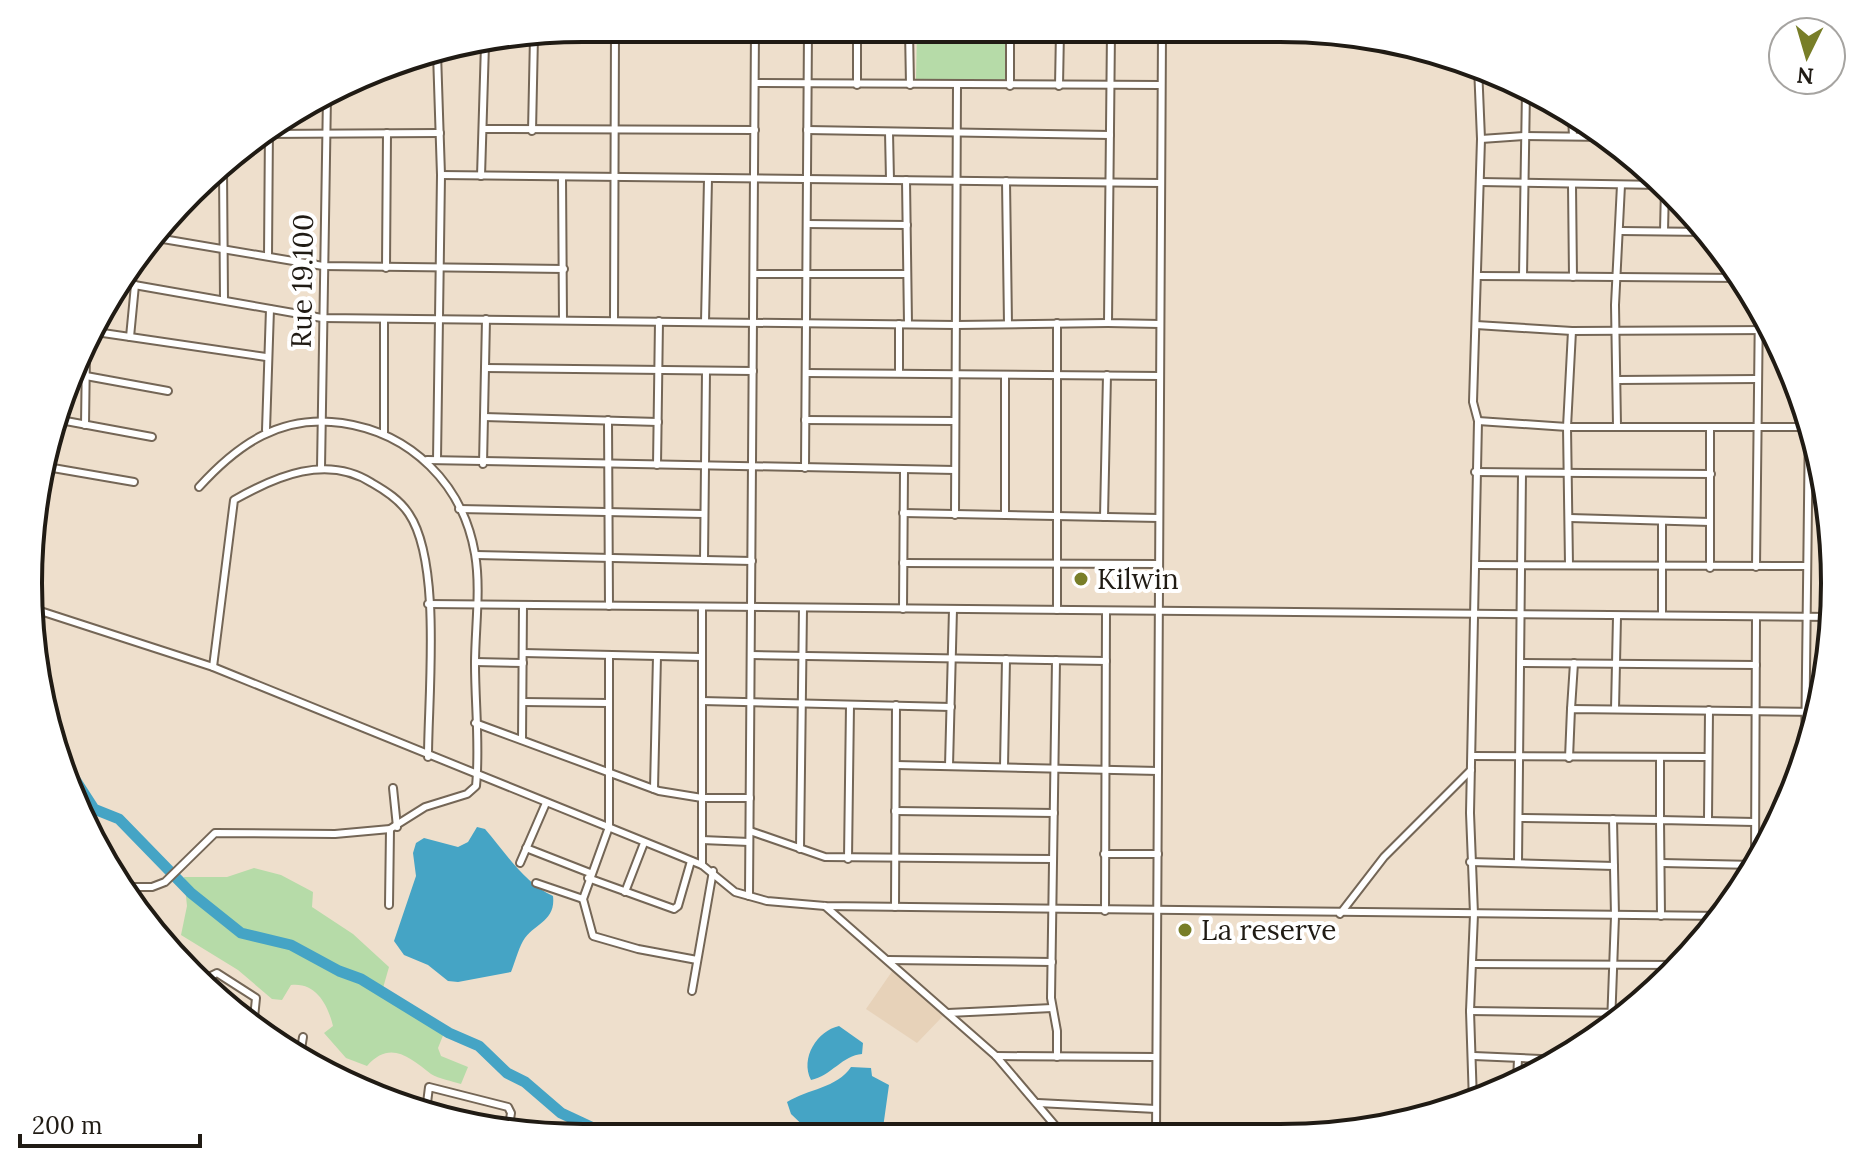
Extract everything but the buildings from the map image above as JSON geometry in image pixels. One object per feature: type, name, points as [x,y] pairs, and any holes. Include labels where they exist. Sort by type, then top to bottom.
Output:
[{"type":"street","points":[[614,321],[615,42]]},
{"type":"street","points":[[749,896],[755,42]]},
{"type":"street","points":[[805,468],[808,42]]},
{"type":"street","points":[[857,42],[857,85]]},
{"type":"street","points":[[909,42],[910,85]]},
{"type":"street","points":[[1010,42],[1010,86]]},
{"type":"street","points":[[1059,86],[1060,42]]},
{"type":"street","points":[[1108,323],[1111,42]]},
{"type":"street","points":[[1156,1124],[1162,42]]},
{"type":"street","points":[[532,131],[534,45]]},
{"type":"street","points":[[481,176],[485,51]]},
{"type":"street","points":[[437,460],[441,175],[439,61]]},
{"type":"street","points":[[1473,1088],[1470,1011],[1474,914],[1470,862],[1477,565],[1475,472],[1478,421],[1473,402],[1481,139],[1479,80]]},
{"type":"street","points":[[755,83],[1161,85]]},
{"type":"street","points":[[955,515],[959,181],[957,86]]},
{"type":"street","points":[[1523,276],[1527,184],[1526,101]]},
{"type":"street","name":"Rue 19.100","points":[[321,468],[327,106]]},
{"type":"street","points":[[1573,128],[1573,136]]},
{"type":"street","points":[[484,129],[755,130]]},
{"type":"street","points":[[807,130],[1110,135]]},
{"type":"street","points":[[284,132],[440,133]]},
{"type":"street","points":[[889,132],[890,180]]},
{"type":"street","points":[[386,268],[387,133]]},
{"type":"street","points":[[1481,139],[1585,136]]},
{"type":"street","points":[[267,144],[268,256]]},
{"type":"street","points":[[441,175],[1161,183]]},
{"type":"street","points":[[562,177],[563,320]]},
{"type":"street","points":[[223,179],[224,300]]},
{"type":"street","points":[[705,322],[708,179]]},
{"type":"street","points":[[906,180],[908,324]]},
{"type":"street","points":[[1006,181],[1008,324]]},
{"type":"street","points":[[1480,182],[1647,186]]},
{"type":"street","points":[[1572,185],[1573,277]]},
{"type":"street","points":[[1617,426],[1621,185]]},
{"type":"street","points":[[1664,201],[1664,231]]},
{"type":"street","points":[[807,224],[907,225]]},
{"type":"street","points":[[1621,231],[1691,232]]},
{"type":"street","points":[[166,239],[323,266],[440,270],[564,269]]},
{"type":"street","points":[[754,274],[907,274]]},
{"type":"street","points":[[1477,276],[1727,278]]},
{"type":"street","points":[[131,284],[322,318],[956,325],[1160,324]]},
{"type":"street","points":[[130,337],[135,285]]},
{"type":"street","points":[[266,430],[266,357],[270,309]]},
{"type":"street","points":[[483,464],[486,319]]},
{"type":"street","points":[[384,320],[384,433]]},
{"type":"street","points":[[657,465],[659,321]]},
{"type":"street","points":[[1057,323],[1057,610]]},
{"type":"street","points":[[899,324],[899,373]]},
{"type":"street","points":[[1476,325],[1572,331],[1758,330]]},
{"type":"street","points":[[1569,565],[1567,427],[1572,331]]},
{"type":"street","points":[[1756,567],[1759,332]]},
{"type":"street","points":[[103,333],[266,357]]},
{"type":"street","points":[[485,368],[753,371]]},
{"type":"street","points":[[85,425],[86,370]]},
{"type":"street","points":[[704,560],[706,371]]},
{"type":"street","points":[[806,373],[1160,376]]},
{"type":"street","points":[[1005,375],[1005,515]]},
{"type":"street","points":[[1104,517],[1107,375]]},
{"type":"street","points":[[86,376],[168,391]]},
{"type":"street","points":[[1618,380],[1758,379]]},
{"type":"street","points":[[484,417],[658,422]]},
{"type":"street","points":[[135,887],[152,887],[165,882],[211,837],[222,831],[335,834],[394,828],[425,807],[473,792],[476,776],[476,555],[459,509],[427,460],[384,433],[321,420],[266,430],[224,459],[199,487]]},
{"type":"street","points":[[608,420],[609,606]]},
{"type":"street","points":[[805,420],[955,421]]},
{"type":"street","points":[[67,421],[152,437]]},
{"type":"street","points":[[1478,421],[1567,427],[1710,429],[1797,425]]},
{"type":"street","points":[[1710,429],[1710,568]]},
{"type":"street","points":[[427,460],[483,464],[955,470]]},
{"type":"street","points":[[54,468],[134,482]]},
{"type":"street","points":[[213,667],[234,500],[288,474],[321,468],[364,478],[392,495],[409,514],[428,565],[428,757]]},
{"type":"street","points":[[1806,710],[1809,468]]},
{"type":"street","points":[[903,609],[904,470]]},
{"type":"street","points":[[1475,472],[1711,474]]},
{"type":"street","points":[[1518,862],[1521,818],[1522,473]]},
{"type":"street","points":[[459,509],[704,514]]},
{"type":"street","points":[[903,513],[1159,518]]},
{"type":"street","points":[[1570,518],[1710,522]]},
{"type":"street","points":[[1662,522],[1662,615]]},
{"type":"street","points":[[476,555],[752,561]]},
{"type":"street","points":[[903,563],[1159,564]]},
{"type":"street","points":[[1477,565],[1807,566]]},
{"type":"street","points":[[428,604],[1820,618]]},
{"type":"street","points":[[522,740],[523,605]]},
{"type":"street","points":[[702,607],[702,865]]},
{"type":"street","points":[[800,849],[803,608]]},
{"type":"street","points":[[949,766],[953,609]]},
{"type":"street","points":[[1105,911],[1106,611]]},
{"type":"street","points":[[43,612],[213,667],[428,757],[702,865],[735,892],[749,896],[825,906],[1158,913],[1706,916]]},
{"type":"street","points":[[1615,709],[1617,617]]},
{"type":"street","points":[[1754,843],[1756,617]]},
{"type":"street","points":[[523,653],[702,657]]},
{"type":"street","points":[[609,655],[609,827],[583,899],[593,936],[638,949],[697,960]]},
{"type":"street","points":[[751,655],[1106,661]]},
{"type":"street","points":[[654,789],[657,656]]},
{"type":"street","points":[[1004,767],[1006,659]]},
{"type":"street","points":[[1056,660],[1052,1008],[1057,1031],[1057,1057]]},
{"type":"street","points":[[475,662],[523,663]]},
{"type":"street","points":[[1521,663],[1756,665]]},
{"type":"street","points":[[1569,758],[1574,663]]},
{"type":"street","points":[[702,701],[951,707]]},
{"type":"street","points":[[523,702],[609,703]]},
{"type":"street","points":[[848,859],[850,705]]},
{"type":"street","points":[[895,907],[896,705]]},
{"type":"street","points":[[1571,709],[1806,711]]},
{"type":"street","points":[[1708,819],[1709,710]]},
{"type":"street","points":[[475,723],[654,789],[702,798],[750,798]]},
{"type":"street","points":[[1472,756],[1519,759],[1708,757]]},
{"type":"street","points":[[1660,757],[1661,916]]},
{"type":"street","points":[[896,765],[1158,771]]},
{"type":"street","points":[[1340,914],[1384,857],[1471,770]]},
{"type":"street","points":[[389,905],[393,788]]},
{"type":"street","points":[[520,863],[546,803]]},
{"type":"street","points":[[895,811],[1054,813]]},
{"type":"street","points":[[1521,818],[1754,822]]},
{"type":"street","points":[[1611,1010],[1615,916],[1613,819]]},
{"type":"street","points":[[750,831],[825,857],[1053,859]]},
{"type":"street","points":[[702,840],[749,842]]},
{"type":"street","points":[[625,892],[644,843]]},
{"type":"street","points":[[526,848],[625,892],[676,908],[691,861]]},
{"type":"street","points":[[1104,854],[1158,854]]},
{"type":"street","points":[[1470,862],[1614,866]]},
{"type":"street","points":[[1662,863],[1742,865]]},
{"type":"street","points":[[692,991],[713,871]]},
{"type":"street","points":[[536,883],[583,899]]},
{"type":"street","points":[[825,906],[996,1056],[1055,1124]]},
{"type":"street","points":[[888,960],[1052,962]]},
{"type":"street","points":[[1473,964],[1664,965]]},
{"type":"street","points":[[211,976],[217,973],[234,981],[256,998],[255,1012]]},
{"type":"street","points":[[947,1013],[1052,1008]]},
{"type":"street","points":[[1470,1011],[1609,1012]]},
{"type":"street","points":[[302,1045],[303,1037]]},
{"type":"street","points":[[996,1056],[1156,1057]]},
{"type":"street","points":[[1474,1056],[1536,1059]]},
{"type":"street","points":[[1518,1059],[1518,1069]]},
{"type":"street","points":[[427,1101],[429,1087],[508,1107],[510,1119]]},
{"type":"street","points":[[1038,1103],[1156,1109]]},
{"type":"shaded area","points":[[893,970],[943,1016],[917,1043],[866,1009]]},
{"type":"green space","points":[[917,42],[1005,42],[1006,81],[916,79]]},
{"type":"green space","points":[[254,868],[281,875],[313,892],[312,907],[353,934],[389,967],[381,995],[444,1033],[438,1048],[441,1056],[468,1067],[461,1084],[434,1076],[399,1054],[384,1054],[367,1066],[346,1058],[324,1033],[333,1026],[328,1010],[314,991],[291,985],[282,1000],[272,999],[238,970],[181,935],[187,906],[184,877],[227,877]]},
{"type":"water","points":[[477,827],[485,829],[533,884],[553,896],[553,905],[548,917],[523,941],[511,972],[458,982],[448,981],[428,965],[404,955],[394,941],[416,876],[413,853],[416,843],[424,838],[458,847],[468,842]]},
{"type":"water","points":[[839,1026],[863,1043],[862,1054],[811,1080],[808,1063],[813,1047],[824,1033]]},
{"type":"water","points":[[851,1067],[871,1068],[872,1076],[889,1085],[884,1124],[801,1124],[791,1114],[787,1102],[830,1084]]},
{"type":"waterway","points":[[86,797],[94,809],[119,819],[191,893],[241,933],[291,945],[339,971],[361,979],[449,1033],[479,1046],[507,1073],[525,1082],[561,1113],[585,1124]]},
{"type":"place","name":"Kilwin","points":[[1081,579]]},
{"type":"place","name":"La reserve","points":[[1185,930]]}]
